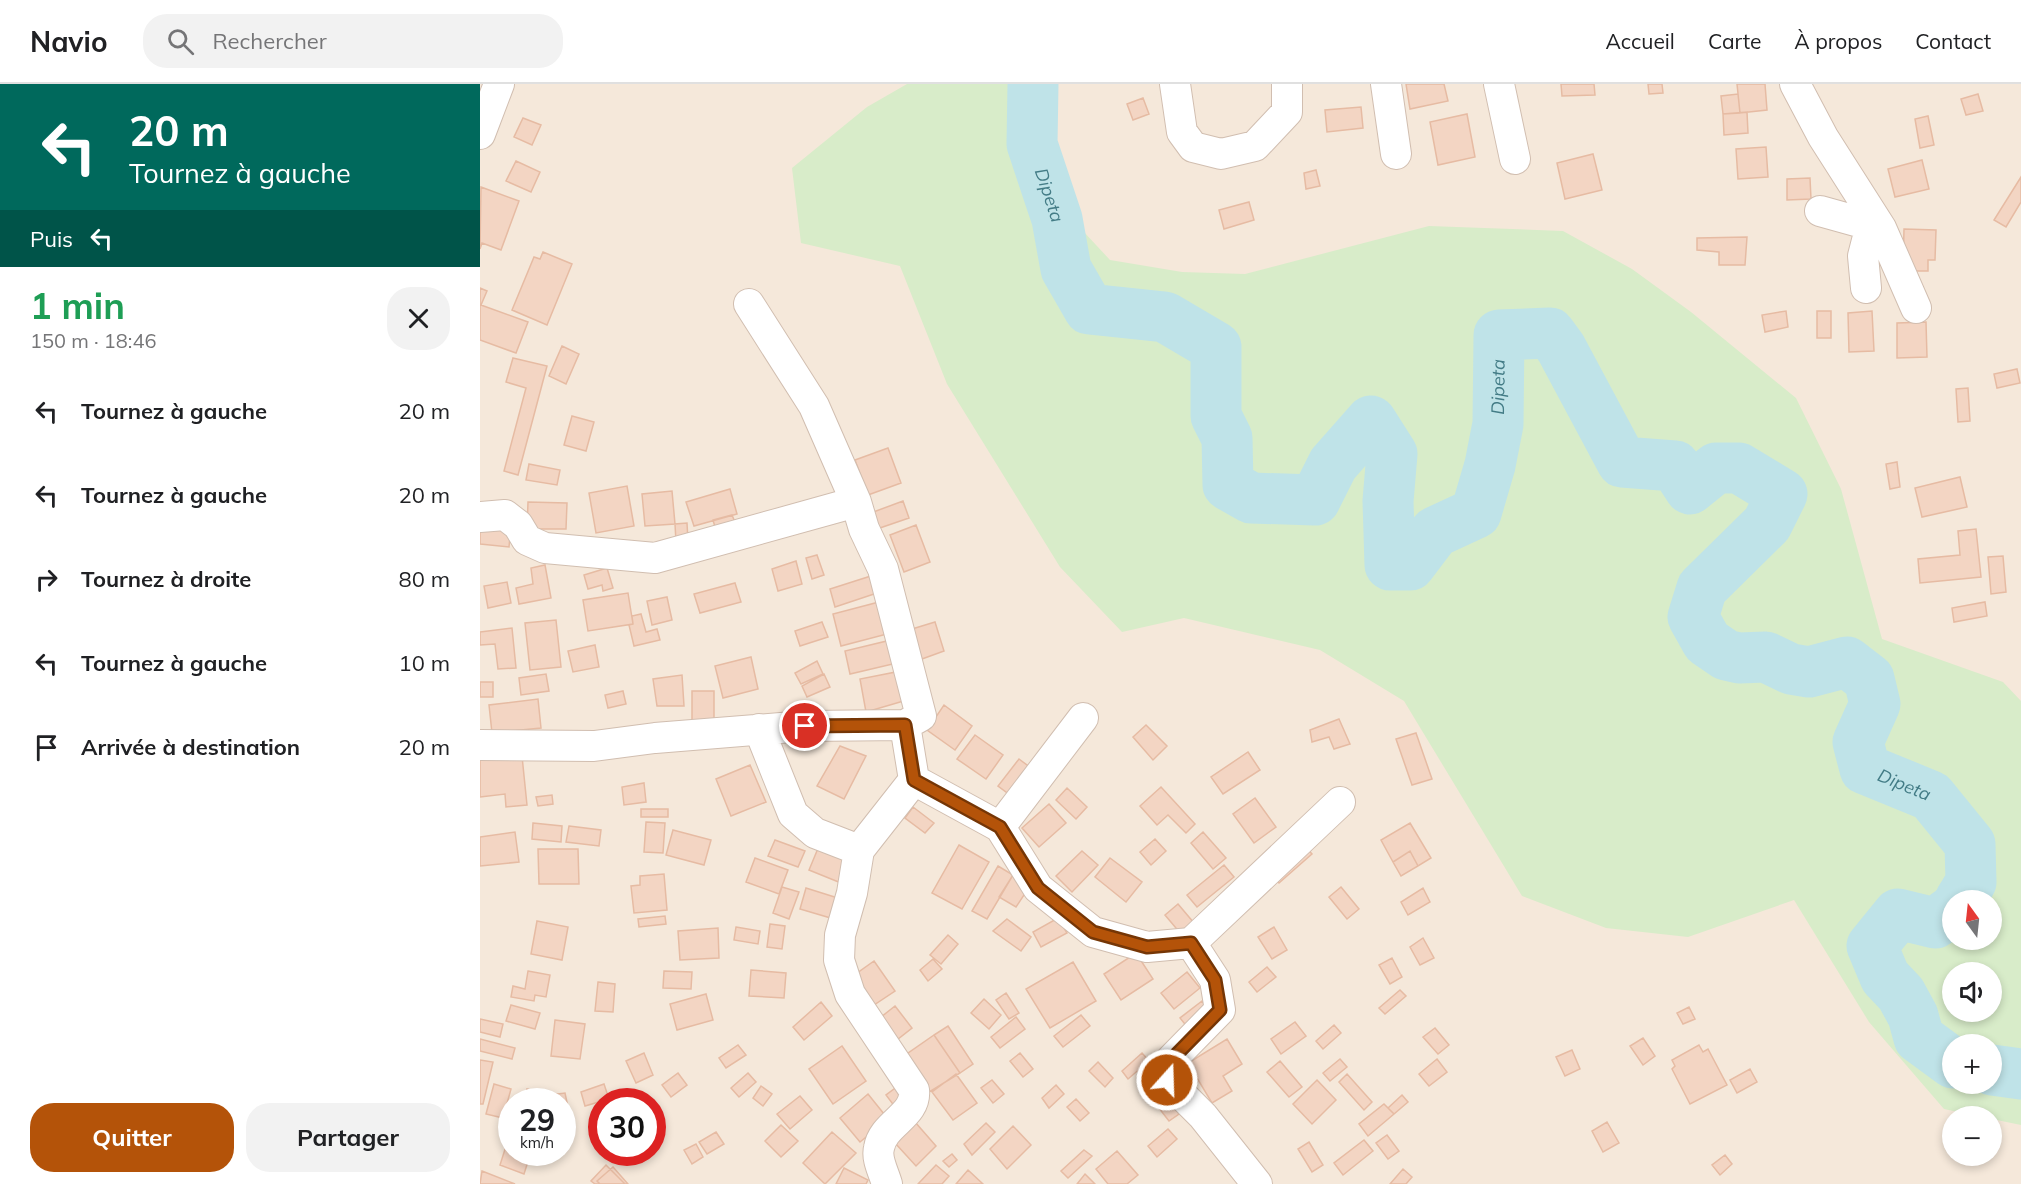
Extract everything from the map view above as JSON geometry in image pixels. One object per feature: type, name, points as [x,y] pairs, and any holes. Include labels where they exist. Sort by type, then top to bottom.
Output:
[{"type":"street","points":[[480,134],[499,84]]},
{"type":"street","points":[[1175,84],[1182,132],[1193,147],[1221,154],[1255,146],[1263,138],[1287,112],[1287,84]]},
{"type":"street","points":[[1386,84],[1396,154]]},
{"type":"street","points":[[1499,84],[1515,159]]},
{"type":"street","points":[[1795,84],[1823,137],[1876,226],[1916,308]]},
{"type":"street","points":[[1820,211],[1876,226]]},
{"type":"street","points":[[1866,288],[1863,256],[1876,226]]},
{"type":"street","points":[[480,745],[594,746],[759,729],[868,723],[905,725],[921,716],[883,569],[864,529],[856,502],[814,406],[749,304]]},
{"type":"street","points":[[480,517],[505,515],[518,525],[527,540],[545,548],[655,558],[856,502]]},
{"type":"street","points":[[1000,827],[1083,718]]},
{"type":"street","points":[[887,1184],[878,1154],[879,1145],[886,1133],[913,1105],[914,1090],[850,994],[839,960],[840,935],[852,893],[859,850],[914,780],[905,725]]},
{"type":"street","points":[[759,729],[793,814],[815,833],[859,850]]},
{"type":"street","points":[[914,780],[1000,827],[1038,888],[1093,932],[1147,947],[1191,943],[1340,802]]},
{"type":"street","points":[[1191,943],[1215,980],[1220,1010],[1170,1061],[1166,1070],[1167,1080],[1203,1116],[1257,1184]]},
{"type":"shaded area","points":[[480,84],[2021,84],[2021,1184],[480,1184]]},
{"type":"green space","points":[[907,84],[1047,84],[1048,139],[1083,231],[1110,260],[1182,272],[1245,274],[1429,226],[1563,231],[1632,269],[1691,312],[1796,398],[1841,489],[1882,639],[2003,682],[2021,701],[2021,1125],[2002,1121],[2002,1106],[1942,1107],[1869,1022],[1794,900],[1688,937],[1606,928],[1522,896],[1404,701],[1320,650],[1184,618],[1122,632],[1060,567],[947,384],[900,266],[801,243],[792,168],[867,107]]},
{"type":"building","points":[[1406,84],[1444,84],[1448,101],[1410,109]]},
{"type":"building","points":[[1561,84],[1594,84],[1595,95],[1562,96]]},
{"type":"building","points":[[1648,84],[1662,84],[1663,93],[1649,94]]},
{"type":"building","points":[[1737,84],[1765,84],[1767,110],[1740,113]]},
{"type":"building","points":[[1738,94],[1740,113],[1723,114],[1721,96]]},
{"type":"building","points":[[1978,94],[1983,111],[1966,115],[1961,99]]},
{"type":"building","points":[[1143,98],[1149,114],[1133,120],[1127,104]]},
{"type":"building","points":[[1361,107],[1363,128],[1327,132],[1325,110]]},
{"type":"building","points":[[1747,112],[1748,133],[1724,135],[1723,114]]},
{"type":"building","points":[[1467,114],[1475,157],[1438,165],[1430,122]]},
{"type":"building","points":[[1928,116],[1934,145],[1920,148],[1915,119]]},
{"type":"building","points":[[523,118],[541,125],[532,145],[514,137]]},
{"type":"building","points":[[1766,147],[1768,177],[1738,179],[1736,149]]},
{"type":"building","points":[[1593,154],[1602,190],[1565,199],[1557,163]]},
{"type":"building","points":[[1922,160],[1929,189],[1895,197],[1888,169]]},
{"type":"building","points":[[516,161],[540,172],[531,192],[506,181]]},
{"type":"building","points":[[1316,170],[1320,186],[1306,189],[1304,173]]},
{"type":"building","points":[[2021,177],[2021,202],[2006,227],[1994,220]]},
{"type":"building","points":[[1810,178],[1811,199],[1787,200],[1787,179]]},
{"type":"building","points":[[481,187],[519,201],[501,250],[482,243],[480,249]]},
{"type":"building","points":[[1249,202],[1254,220],[1224,229],[1219,210]]},
{"type":"building","points":[[1904,229],[1936,230],[1935,260],[1928,260],[1928,271],[1903,271]]},
{"type":"building","points":[[1747,237],[1745,265],[1719,265],[1719,252],[1697,250],[1697,238]]},
{"type":"building","points":[[543,252],[572,264],[547,325],[512,310],[534,257],[540,259]]},
{"type":"building","points":[[480,288],[487,291],[481,305],[528,322],[516,353],[480,340]]},
{"type":"building","points":[[1786,311],[1788,327],[1765,332],[1762,315]]},
{"type":"building","points":[[1817,311],[1831,311],[1831,338],[1817,338]]},
{"type":"building","points":[[1872,311],[1874,351],[1849,352],[1848,313]]},
{"type":"building","points":[[1926,322],[1927,357],[1897,358],[1897,323]]},
{"type":"building","points":[[562,346],[579,354],[566,384],[549,376]]},
{"type":"building","points":[[513,358],[547,366],[518,475],[504,471],[526,388],[506,382]]},
{"type":"building","points":[[2017,369],[2020,383],[1997,388],[1994,374]]},
{"type":"building","points":[[1968,388],[1970,421],[1958,422],[1956,389]]},
{"type":"building","points":[[572,416],[594,422],[586,451],[564,445]]},
{"type":"building","points":[[888,448],[901,483],[868,495],[855,460]]},
{"type":"building","points":[[1897,462],[1900,487],[1890,489],[1886,464]]},
{"type":"building","points":[[529,464],[560,470],[557,485],[526,480]]},
{"type":"building","points":[[1960,477],[1967,507],[1922,517],[1915,488]]},
{"type":"building","points":[[627,486],[634,526],[596,533],[589,493]]},
{"type":"building","points":[[730,489],[737,514],[694,526],[686,502]]},
{"type":"building","points":[[672,491],[675,524],[645,526],[642,494]]},
{"type":"building","points":[[903,501],[909,518],[874,530],[868,514]]},
{"type":"building","points":[[528,502],[567,503],[566,529],[527,529]]},
{"type":"building","points":[[732,515],[737,527],[717,534],[713,520]]},
{"type":"building","points":[[480,522],[511,525],[509,547],[480,544]]},
{"type":"building","points":[[687,523],[688,541],[676,542],[675,524]]},
{"type":"building","points":[[916,525],[930,562],[904,572],[890,535]]},
{"type":"building","points":[[1976,529],[1981,577],[1920,583],[1918,559],[1960,555],[1958,531]]},
{"type":"building","points":[[817,555],[824,575],[812,579],[806,558]]},
{"type":"building","points":[[2003,556],[2006,592],[1991,594],[1988,557]]},
{"type":"building","points":[[796,561],[802,584],[778,591],[772,569]]},
{"type":"building","points":[[545,565],[551,598],[519,604],[516,588],[533,584],[531,568]]},
{"type":"building","points":[[607,568],[613,588],[603,591],[602,585],[588,589],[584,575]]},
{"type":"building","points":[[874,575],[880,592],[835,607],[830,589]]},
{"type":"building","points":[[507,582],[511,603],[488,608],[484,586]]},
{"type":"building","points":[[735,583],[741,602],[700,613],[694,594]]},
{"type":"building","points":[[628,593],[633,624],[588,631],[583,600]]},
{"type":"building","points":[[667,597],[672,620],[652,625],[647,601]]},
{"type":"building","points":[[879,602],[887,634],[841,646],[833,614]]},
{"type":"building","points":[[1985,602],[1987,616],[1954,622],[1952,608]]},
{"type":"building","points":[[641,614],[646,632],[657,629],[660,640],[634,646],[629,625],[633,624],[632,616]]},
{"type":"building","points":[[556,620],[561,667],[530,670],[525,623]]},
{"type":"building","points":[[822,622],[828,637],[800,646],[795,631]]},
{"type":"building","points":[[935,622],[944,651],[922,659],[912,629]]},
{"type":"building","points":[[512,628],[516,668],[498,669],[495,644],[480,645],[480,632]]},
{"type":"building","points":[[891,640],[897,663],[850,674],[845,651]]},
{"type":"building","points":[[595,645],[599,667],[573,672],[568,651]]},
{"type":"building","points":[[751,657],[758,689],[723,698],[715,666]]},
{"type":"building","points":[[817,661],[823,674],[801,684],[795,673]]},
{"type":"building","points":[[901,671],[907,700],[866,712],[860,679]]},
{"type":"building","points":[[546,674],[549,691],[521,695],[519,678]]},
{"type":"building","points":[[824,674],[830,687],[807,697],[802,686]]},
{"type":"building","points":[[682,675],[684,706],[657,706],[653,679]]},
{"type":"building","points":[[480,682],[493,682],[493,697],[480,697]]},
{"type":"building","points":[[623,691],[626,704],[608,708],[605,695]]},
{"type":"building","points":[[692,691],[714,691],[714,724],[692,724]]},
{"type":"building","points":[[538,699],[541,728],[492,733],[489,705]]},
{"type":"building","points":[[944,705],[972,726],[955,750],[927,730]]},
{"type":"building","points":[[1339,719],[1350,744],[1334,749],[1329,737],[1312,742],[1310,730]]},
{"type":"building","points":[[1146,725],[1167,746],[1153,760],[1133,737]]},
{"type":"building","points":[[1416,733],[1432,779],[1412,785],[1396,739]]},
{"type":"building","points":[[975,735],[1003,755],[986,779],[957,759]]},
{"type":"building","points":[[840,746],[866,756],[844,799],[817,786]]},
{"type":"building","points":[[1248,752],[1260,770],[1223,794],[1211,777]]},
{"type":"building","points":[[522,756],[527,805],[506,807],[505,794],[480,797],[480,760]]},
{"type":"building","points":[[1019,759],[1031,768],[1010,795],[998,786]]},
{"type":"building","points":[[750,765],[766,802],[731,816],[716,779]]},
{"type":"building","points":[[644,783],[646,802],[624,805],[622,787]]},
{"type":"building","points":[[1161,787],[1195,824],[1186,833],[1168,815],[1157,825],[1140,806]]},
{"type":"building","points":[[1067,788],[1087,807],[1076,819],[1056,800]]},
{"type":"building","points":[[552,795],[553,804],[538,806],[536,797]]},
{"type":"building","points":[[1255,798],[1276,827],[1254,843],[1233,814]]},
{"type":"building","points":[[1049,804],[1066,823],[1039,847],[1022,828]]},
{"type":"building","points":[[913,807],[934,823],[925,833],[905,818]]},
{"type":"building","points":[[641,809],[668,809],[668,817],[641,817]]},
{"type":"building","points":[[646,822],[665,823],[663,853],[644,852]]},
{"type":"building","points":[[533,823],[562,826],[561,842],[532,839]]},
{"type":"building","points":[[1410,823],[1431,858],[1418,866],[1410,851],[1393,862],[1381,840]]},
{"type":"building","points":[[569,826],[601,830],[599,846],[566,842]]},
{"type":"building","points":[[673,830],[711,840],[704,865],[666,855]]},
{"type":"building","points":[[515,832],[519,862],[480,866],[480,837]]},
{"type":"building","points":[[1203,832],[1226,858],[1213,869],[1191,843]]},
{"type":"building","points":[[1155,839],[1166,851],[1151,865],[1140,852]]},
{"type":"building","points":[[775,840],[805,851],[798,867],[768,856]]},
{"type":"building","points":[[1303,844],[1312,854],[1279,883],[1270,873]]},
{"type":"building","points":[[959,845],[989,862],[962,909],[932,893]]},
{"type":"building","points":[[819,846],[851,859],[841,883],[809,870]]},
{"type":"building","points":[[538,849],[578,849],[579,884],[539,884]]},
{"type":"building","points":[[1082,851],[1098,865],[1072,892],[1056,876]]},
{"type":"building","points":[[1410,851],[1418,866],[1401,876],[1393,862]]},
{"type":"building","points":[[755,858],[788,870],[779,894],[746,882]]},
{"type":"building","points":[[1110,858],[1142,882],[1126,902],[1095,877]]},
{"type":"building","points":[[1224,865],[1234,877],[1197,907],[1187,895]]},
{"type":"building","points":[[998,866],[1013,875],[987,919],[972,911]]},
{"type":"building","points":[[664,874],[667,910],[634,913],[631,886],[640,885],[640,876]]},
{"type":"building","points":[[1013,875],[1030,886],[1016,907],[999,897]]},
{"type":"building","points":[[782,887],[799,892],[789,919],[773,913]]},
{"type":"building","points":[[1341,887],[1359,909],[1347,919],[1329,897]]},
{"type":"building","points":[[806,888],[841,899],[834,919],[800,909]]},
{"type":"building","points":[[1423,888],[1430,902],[1408,915],[1401,902]]},
{"type":"building","points":[[1178,904],[1194,923],[1181,934],[1165,915]]},
{"type":"building","points":[[665,916],[666,924],[639,927],[638,919]]},
{"type":"building","points":[[1058,918],[1067,933],[1041,947],[1033,932]]},
{"type":"building","points":[[1007,919],[1031,937],[1021,951],[993,931]]},
{"type":"building","points":[[537,921],[568,927],[562,960],[531,954]]},
{"type":"building","points":[[770,924],[785,926],[782,949],[767,947]]},
{"type":"building","points":[[736,927],[760,931],[758,944],[734,940]]},
{"type":"building","points":[[1274,927],[1287,950],[1272,959],[1258,937]]},
{"type":"building","points":[[718,928],[719,958],[680,960],[678,931]]},
{"type":"building","points":[[948,935],[958,944],[941,964],[930,955]]},
{"type":"building","points":[[1423,938],[1434,958],[1420,965],[1410,947]]},
{"type":"building","points":[[1136,953],[1153,979],[1121,1000],[1104,974]]},
{"type":"building","points":[[1392,958],[1402,977],[1390,984],[1379,965]]},
{"type":"building","points":[[933,959],[942,969],[928,981],[920,970]]},
{"type":"building","points":[[874,961],[895,991],[874,1005],[853,976]]},
{"type":"building","points":[[1073,962],[1096,1001],[1050,1028],[1026,989]]},
{"type":"building","points":[[1267,967],[1276,977],[1257,992],[1249,982]]},
{"type":"building","points":[[751,970],[786,973],[784,998],[749,996]]},
{"type":"building","points":[[528,971],[550,975],[546,997],[535,995],[534,1001],[511,997],[513,986],[525,989]]},
{"type":"building","points":[[664,971],[692,972],[691,989],[663,988]]},
{"type":"building","points":[[1187,972],[1200,988],[1174,1009],[1161,993]]},
{"type":"building","points":[[598,982],[615,984],[613,1012],[595,1011]]},
{"type":"building","points":[[1400,990],[1406,996],[1385,1014],[1379,1008]]},
{"type":"building","points":[[1006,993],[1019,1013],[1009,1019],[996,1000]]},
{"type":"building","points":[[706,994],[713,1020],[677,1030],[670,1004]]},
{"type":"building","points":[[984,999],[1001,1015],[989,1029],[971,1013]]},
{"type":"building","points":[[1202,1001],[1210,1012],[1188,1028],[1180,1018]]},
{"type":"building","points":[[821,1002],[832,1016],[804,1040],[793,1027]]},
{"type":"building","points":[[511,1005],[540,1013],[535,1029],[506,1021]]},
{"type":"building","points":[[895,1006],[912,1028],[893,1043],[876,1021]]},
{"type":"building","points":[[1689,1007],[1695,1019],[1683,1024],[1677,1013]]},
{"type":"building","points":[[1081,1015],[1090,1026],[1063,1047],[1054,1036]]},
{"type":"building","points":[[1016,1017],[1025,1029],[1000,1048],[991,1037]]},
{"type":"building","points":[[480,1019],[503,1024],[500,1037],[480,1032]]},
{"type":"building","points":[[555,1020],[585,1024],[580,1059],[551,1056]]},
{"type":"building","points":[[1295,1022],[1306,1036],[1281,1054],[1271,1039]]},
{"type":"building","points":[[1334,1025],[1341,1033],[1323,1049],[1316,1041]]},
{"type":"building","points":[[948,1026],[973,1064],[960,1073],[934,1035]]},
{"type":"building","points":[[1435,1028],[1449,1045],[1438,1054],[1423,1037]]},
{"type":"building","points":[[934,1035],[960,1073],[926,1094],[901,1058]]},
{"type":"building","points":[[1643,1038],[1655,1056],[1643,1065],[1630,1046]]},
{"type":"building","points":[[480,1039],[515,1048],[512,1059],[480,1051]]},
{"type":"building","points":[[1227,1039],[1242,1064],[1223,1076],[1232,1091],[1212,1103],[1188,1063]]},
{"type":"building","points":[[738,1045],[746,1055],[726,1068],[719,1058]]},
{"type":"building","points":[[1699,1045],[1703,1052],[1708,1049],[1727,1085],[1690,1104],[1672,1069],[1675,1066],[1672,1060]]},
{"type":"building","points":[[842,1046],[866,1081],[833,1104],[809,1069]]},
{"type":"building","points":[[1572,1050],[1580,1069],[1565,1076],[1556,1057]]},
{"type":"building","points":[[644,1053],[653,1075],[636,1083],[626,1061]]},
{"type":"building","points":[[1020,1053],[1033,1069],[1023,1077],[1010,1061]]},
{"type":"building","points":[[1142,1053],[1149,1061],[1128,1079],[1122,1071]]},
{"type":"building","points":[[1340,1059],[1347,1067],[1330,1081],[1323,1073]]},
{"type":"building","points":[[1437,1059],[1447,1072],[1429,1086],[1419,1074]]},
{"type":"building","points":[[480,1060],[493,1062],[483,1104],[480,1104]]},
{"type":"building","points":[[1280,1061],[1302,1087],[1289,1097],[1267,1072]]},
{"type":"building","points":[[1098,1062],[1113,1078],[1105,1087],[1089,1071]]},
{"type":"building","points":[[1750,1069],[1757,1082],[1737,1093],[1730,1080]]},
{"type":"building","points":[[678,1073],[687,1085],[671,1097],[662,1085]]},
{"type":"building","points":[[748,1073],[756,1082],[739,1097],[731,1088]]},
{"type":"building","points":[[956,1074],[977,1103],[953,1120],[932,1092]]},
{"type":"building","points":[[1347,1074],[1372,1102],[1364,1110],[1339,1082]]},
{"type":"building","points":[[992,1080],[1004,1094],[993,1103],[981,1088]]},
{"type":"building","points":[[1317,1080],[1336,1100],[1312,1124],[1293,1104]]},
{"type":"building","points":[[494,1084],[508,1088],[498,1088],[498,1117],[486,1114]]},
{"type":"building","points":[[604,1084],[605,1088],[592,1088]]},
{"type":"building","points":[[1056,1085],[1064,1094],[1049,1108],[1042,1098]]},
{"type":"building","points":[[761,1086],[772,1094],[763,1106],[753,1098]]},
{"type":"building","points":[[898,1086],[910,1101],[898,1111],[886,1095]]},
{"type":"building","points":[[588,1090],[588,1105],[585,1106],[581,1092]]},
{"type":"building","points":[[1162,1090],[1179,1114],[1169,1121],[1151,1098]]},
{"type":"building","points":[[868,1094],[888,1119],[860,1142],[840,1118]]},
{"type":"building","points":[[1402,1095],[1408,1102],[1394,1114],[1388,1108]]},
{"type":"building","points":[[800,1096],[812,1110],[790,1129],[777,1114]]},
{"type":"building","points":[[1076,1099],[1089,1113],[1080,1121],[1067,1107]]},
{"type":"building","points":[[1384,1104],[1394,1114],[1368,1136],[1359,1124]]},
{"type":"building","points":[[915,1122],[936,1146],[916,1166],[895,1143]]},
{"type":"building","points":[[1607,1122],[1619,1143],[1603,1152],[1592,1131]]},
{"type":"building","points":[[986,1123],[995,1132],[972,1155],[964,1144]]},
{"type":"building","points":[[781,1125],[798,1141],[781,1157],[765,1141]]},
{"type":"building","points":[[1013,1126],[1031,1145],[1007,1169],[990,1149]]},
{"type":"building","points":[[1168,1129],[1177,1139],[1157,1157],[1148,1146]]},
{"type":"building","points":[[716,1132],[724,1144],[707,1154],[699,1142]]},
{"type":"building","points":[[832,1132],[856,1153],[825,1184],[803,1163]]},
{"type":"building","points":[[1387,1135],[1399,1151],[1388,1159],[1376,1143]]},
{"type":"building","points":[[1364,1140],[1373,1151],[1343,1175],[1334,1163]]},
{"type":"building","points":[[1309,1142],[1323,1165],[1312,1172],[1298,1149]]},
{"type":"building","points":[[696,1144],[703,1157],[692,1164],[684,1150]]},
{"type":"building","points":[[1084,1150],[1092,1156],[1068,1178],[1061,1171]]},
{"type":"building","points":[[1117,1151],[1138,1175],[1127,1184],[1108,1184],[1096,1169]]},
{"type":"building","points":[[952,1154],[957,1160],[949,1167],[943,1161]]},
{"type":"building","points":[[1725,1155],[1732,1164],[1720,1175],[1712,1165]]},
{"type":"building","points":[[936,1165],[949,1176],[942,1184],[918,1184]]},
{"type":"building","points":[[503,1166],[527,1166],[524,1174]]},
{"type":"building","points":[[607,1166],[625,1184],[595,1184],[591,1181]]},
{"type":"building","points":[[613,1167],[628,1184],[600,1184],[597,1181]]},
{"type":"building","points":[[844,1168],[868,1180],[866,1184],[836,1184]]},
{"type":"building","points":[[1403,1169],[1412,1177],[1406,1184],[1390,1184]]},
{"type":"building","points":[[968,1170],[983,1184],[956,1184]]},
{"type":"building","points":[[482,1171],[515,1184],[480,1184]]},
{"type":"building","points":[[1085,1174],[1095,1184],[1077,1184]]},
{"type":"waterway","name":"Dipeta","points":[[1033,84],[1032,144],[1057,219],[1066,269],[1089,309],[1165,317],[1216,347],[1216,416],[1227,438],[1228,485],[1251,498],[1315,500],[1333,464],[1371,421],[1392,454],[1388,501],[1390,565],[1410,565],[1435,532],[1476,513],[1490,465],[1498,424],[1499,335],[1550,333],[1561,348],[1622,462],[1675,466],[1690,489],[1716,468],[1739,468],[1782,494],[1767,524],[1702,588],[1693,617],[1707,642],[1726,655],[1739,658],[1766,657],[1791,669],[1809,672],[1847,662],[1869,679],[1875,704],[1858,742],[1865,769],[1931,796],[1970,844],[1971,882],[1966,890]]},
{"type":"waterway","name":"Dipeta","points":[[1942,918],[1935,923],[1898,914],[1872,946],[1885,977],[1901,994],[1913,1016],[1919,1038],[1942,1055]]},
{"type":"waterway","name":"Dipeta","points":[[2002,1071],[2021,1074]]},
{"type":"route","points":[[805,726],[868,723],[905,725],[914,780],[1000,827],[1038,888],[1093,932],[1147,947],[1191,943],[1215,980],[1220,1010],[1170,1061],[1166,1070],[1167,1080]]}]
